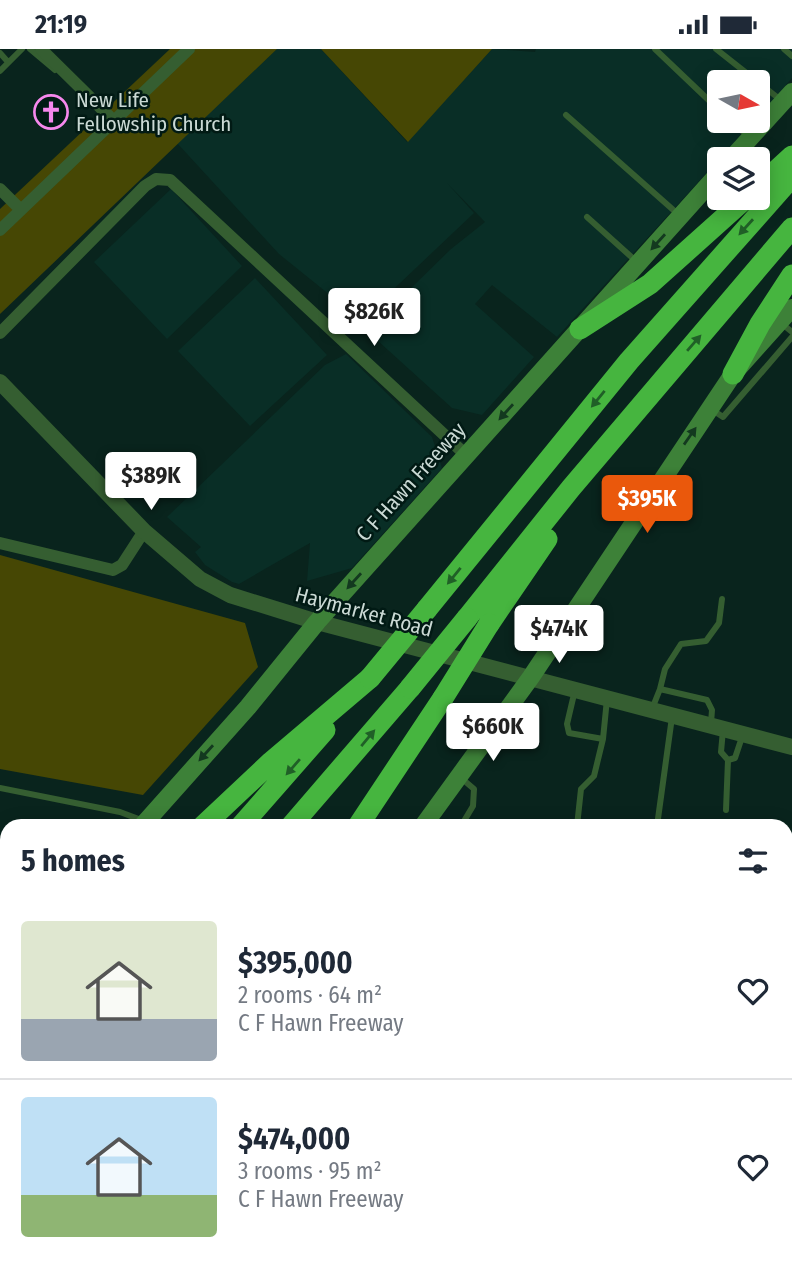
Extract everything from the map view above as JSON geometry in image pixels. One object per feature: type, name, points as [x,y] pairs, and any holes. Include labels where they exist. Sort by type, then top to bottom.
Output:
[{"type":"highway","points":[[770,176],[792,156]]},
{"type":"highway","points":[[247,819],[370,678],[629,361],[792,177]]},
{"type":"highway","points":[[580,329],[640,291],[732,210]]},
{"type":"highway","points":[[296,819],[410,688],[619,433],[792,228]]},
{"type":"highway","points":[[733,374],[760,324],[792,275]]},
{"type":"highway","points":[[363,819],[489,624],[619,433]]},
{"type":"highway","points":[[210,819],[271,762],[370,678]]},
{"type":"main road","points":[[742,147],[788,97]]},
{"type":"main road","name":"C F Hawn Freeway","points":[[148,819],[248,707],[317,622],[707,186]]},
{"type":"main road","points":[[428,819],[531,677],[733,374],[788,330],[792,308]]},
{"type":"street","points":[[41,49],[113,120]]},
{"type":"street","points":[[0,230],[189,49]]},
{"type":"street","points":[[0,333],[145,186],[156,179],[170,180],[467,456]]},
{"type":"street","points":[[0,189],[21,210]]},
{"type":"street","name":"Haymarket Road","points":[[0,382],[144,531],[200,579],[230,595],[317,622],[792,747]]},
{"type":"street","points":[[0,543],[113,569],[122,565],[144,531]]},
{"type":"lane","points":[[0,71],[22,49]]},
{"type":"lane","points":[[30,49],[48,67],[55,70],[59,66]]},
{"type":"lane","points":[[655,49],[707,99]]},
{"type":"lane","points":[[716,49],[788,97]]},
{"type":"lane","points":[[784,49],[792,56]]},
{"type":"lane","points":[[0,53],[8,62]]},
{"type":"lane","points":[[566,115],[680,216]]},
{"type":"lane","points":[[744,133],[750,138]]},
{"type":"lane","points":[[587,217],[639,263]]},
{"type":"lane","points":[[710,408],[723,417],[788,330]]},
{"type":"lane","points":[[652,709],[665,669],[681,643],[706,641],[719,624],[722,599]]},
{"type":"lane","points":[[575,688],[567,724],[569,733],[603,739]]},
{"type":"lane","points":[[660,689],[707,700],[717,727],[721,752],[728,760],[726,810]]},
{"type":"lane","points":[[578,819],[581,789],[594,776],[603,739],[607,697]]},
{"type":"lane","points":[[658,819],[673,715]]},
{"type":"lane","points":[[728,760],[735,758],[740,750],[743,734]]},
{"type":"lane","points":[[459,776],[474,789],[475,799],[465,819]]},
{"type":"lane","points":[[0,789],[120,812],[134,819]]},
{"type":"shaded area","points":[[170,49],[277,49],[0,314],[0,209]]},
{"type":"shaded area","points":[[277,49],[321,49],[407,142],[492,49],[535,52],[536,49],[792,49],[792,78],[770,103],[770,70],[707,70],[707,133],[743,133],[730,147],[707,147],[707,173],[557,337],[492,285],[475,304],[534,357],[482,415],[452,408],[367,331],[451,249],[485,222],[447,183],[474,213],[361,320],[279,254],[177,143]]},
{"type":"shaded area","points":[[321,49],[492,49],[408,142]]},
{"type":"shaded area","points":[[171,189],[242,266],[167,339],[94,262]]},
{"type":"shaded area","points":[[255,278],[327,355],[250,426],[178,351]]},
{"type":"shaded area","points":[[346,354],[432,437],[442,468],[352,568],[307,581],[310,543],[239,584],[232,582],[205,565],[195,552],[201,547],[167,517],[325,365]]},
{"type":"shaded area","points":[[0,555],[245,623],[258,667],[143,795],[0,769]]},
{"type":"place","name":"New Life Fellowship Church","points":[[51,112]]}]
